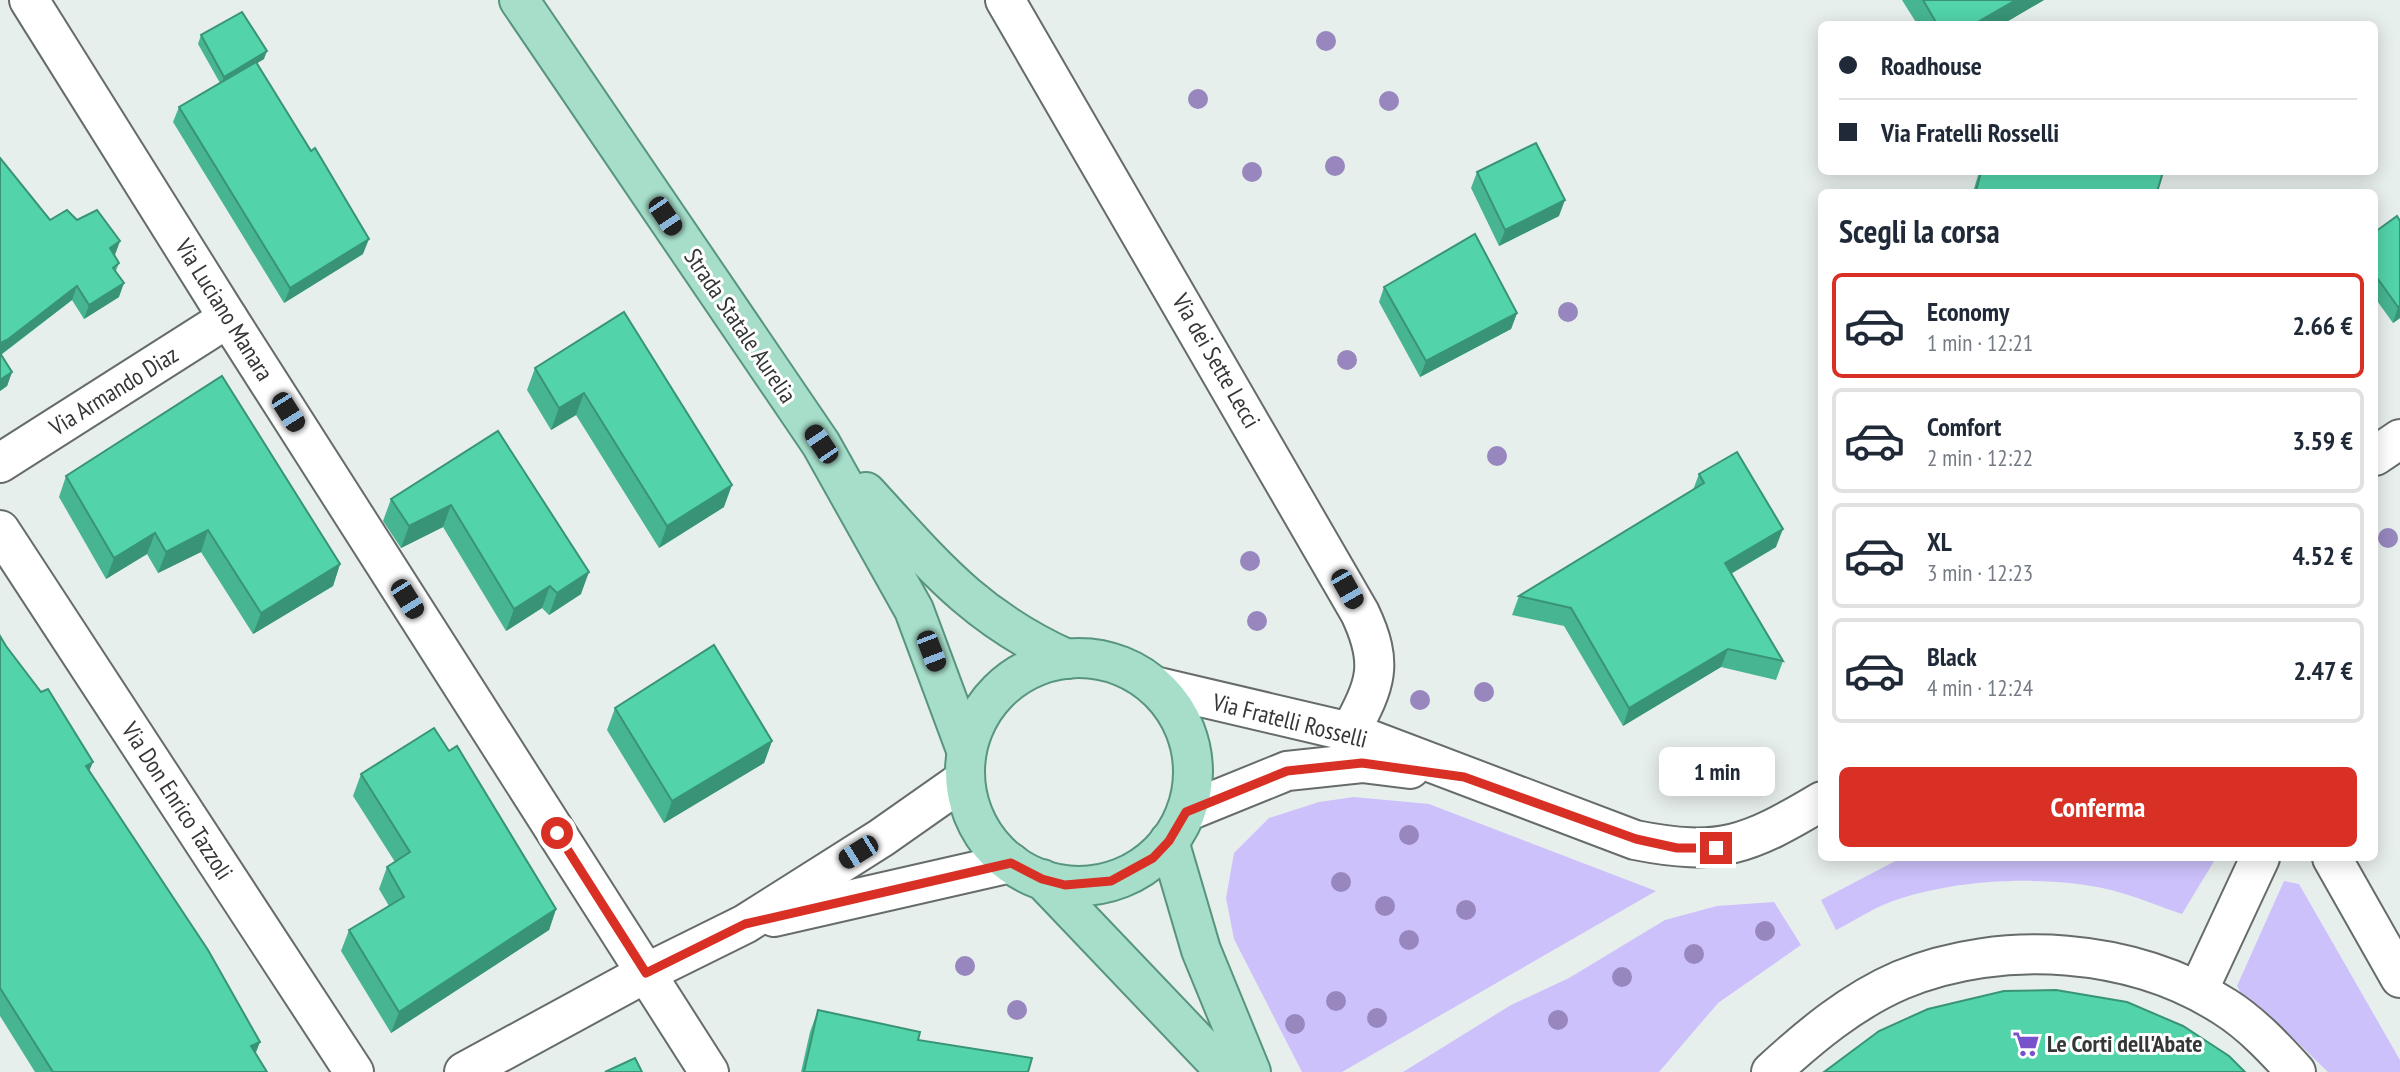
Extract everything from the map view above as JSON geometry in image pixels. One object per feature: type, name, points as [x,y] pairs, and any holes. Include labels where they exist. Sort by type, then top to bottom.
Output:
[{"type":"main road","name":"Strada Statale Aurelia","points":[[519,0],[821,444],[914,610],[965,764]]},
{"type":"main road","name":"Strada Statale Aurelia","points":[[821,444],[954,587],[1024,640],[1067,659]]},
{"type":"main road","points":[[1226,1072],[1026,871],[993,847],[978,826],[969,803],[965,764],[974,726],[1001,687],[1043,664],[1067,659],[1095,660],[1122,666],[1154,687],[1169,702],[1182,722],[1193,767],[1178,826],[1201,950],[1251,1072]]},
{"type":"main road","points":[[1026,871],[1065,885],[1111,881],[1133,872],[1178,826]]},
{"type":"street","name":"Via Luciano Manara","points":[[29,0],[228,318],[709,1072]]},
{"type":"street","name":"Via dei Sette Lecci","points":[[1005,0],[1372,638],[1376,669],[1368,699],[1350,732]]},
{"type":"street","name":"Via Armando Diaz","points":[[0,463],[228,318]]},
{"type":"street","points":[[2378,454],[2400,439]]},
{"type":"street","name":"Via Don Enrico Tazzoli","points":[[0,530],[354,1072]]},
{"type":"street","name":"Via Fratelli Rosselli","points":[[1154,687],[1350,732],[1464,777],[1636,839],[1677,848],[1716,848],[1758,838],[1818,803]]},
{"type":"street","name":"Via Fratelli Rosselli","points":[[1178,826],[1287,771],[1322,765],[1362,763],[1464,777]]},
{"type":"street","points":[[464,1072],[646,973],[745,924],[881,838],[965,764]]},
{"type":"street","points":[[2198,991],[2259,861]]},
{"type":"street","points":[[2334,861],[2400,978]]},
{"type":"street","points":[[745,924],[1026,871]]},
{"type":"street","points":[[1771,1072],[1818,1032],[1871,995],[1902,980],[1978,959],[2061,956],[2132,966],[2198,991],[2249,1025],[2296,1072]]},
{"type":"shaded area","points":[[1354,797],[1429,804],[1656,891],[1342,1072],[1302,1072],[1234,939],[1226,898],[1234,853],[1269,818],[1319,802]]},
{"type":"shaded area","points":[[1895,861],[2214,861],[2182,914],[2120,892],[2085,885],[1996,882],[1936,889],[1908,896],[1877,908],[1836,930],[1821,900]]},
{"type":"shaded area","points":[[2284,881],[2299,884],[2400,1060],[2400,1072],[2328,1072],[2296,1041],[2244,999],[2237,986]]},
{"type":"shaded area","points":[[1774,902],[1801,945],[1718,1003],[1659,1072],[1403,1072],[1511,1005],[1569,978],[1665,920],[1717,906]]},
{"type":"building","points":[[1923,0],[2016,0],[1979,21],[1935,21]]},
{"type":"building","points":[[242,12],[267,51],[224,77],[201,35]]},
{"type":"building","points":[[256,62],[311,151],[315,148],[369,239],[290,288],[179,107]]},
{"type":"building","points":[[1536,143],[1565,200],[1505,230],[1477,172]]},
{"type":"building","points":[[0,158],[50,220],[67,210],[77,220],[97,210],[120,241],[110,248],[119,263],[113,268],[124,283],[89,305],[77,286],[0,343]]},
{"type":"building","points":[[1980,175],[2162,175],[2158,189],[1977,189]]},
{"type":"building","points":[[2397,216],[2400,221],[2398,307],[2378,279],[2378,230]]},
{"type":"building","points":[[1475,234],[1517,313],[1426,361],[1384,287]]},
{"type":"building","points":[[624,312],[732,485],[667,526],[584,393],[559,408],[535,368]]},
{"type":"building","points":[[0,353],[12,372],[0,380]]},
{"type":"building","points":[[222,376],[340,564],[261,613],[208,530],[166,552],[155,533],[114,558],[66,476]]},
{"type":"building","points":[[498,431],[589,572],[557,593],[550,586],[514,609],[451,505],[409,526],[391,499]]},
{"type":"building","points":[[1737,452],[1783,529],[1725,563],[1783,661],[1728,649],[1629,708],[1571,608],[1519,596],[1704,483],[1699,474]]},
{"type":"building","points":[[0,636],[41,692],[48,689],[93,762],[86,766],[208,950],[260,1042],[251,1046],[267,1072],[53,1072],[0,988]]},
{"type":"building","points":[[714,645],[772,741],[672,801],[615,708]]},
{"type":"building","points":[[434,728],[449,751],[457,746],[556,909],[399,1012],[349,930],[404,897],[387,867],[410,852],[361,774]]},
{"type":"building","points":[[2056,990],[2127,1002],[2183,1026],[2229,1056],[2245,1072],[1824,1072],[1879,1031],[1928,1009],[2004,991]]},
{"type":"building","points":[[818,1010],[920,1032],[918,1040],[1032,1058],[1028,1072],[804,1072]]},
{"type":"building","points":[[635,1058],[642,1072],[605,1072]]},
{"type":"place","name":"Le Corti dell'Abate","points":[[2026,1044]]},
{"type":"route","points":[[557,833],[646,973],[745,924],[1011,863],[1042,879],[1065,885],[1111,881],[1133,872],[1153,858],[1169,841],[1186,812],[1287,771],[1322,765],[1362,763],[1464,777],[1636,839],[1677,848],[1716,848]]}]
